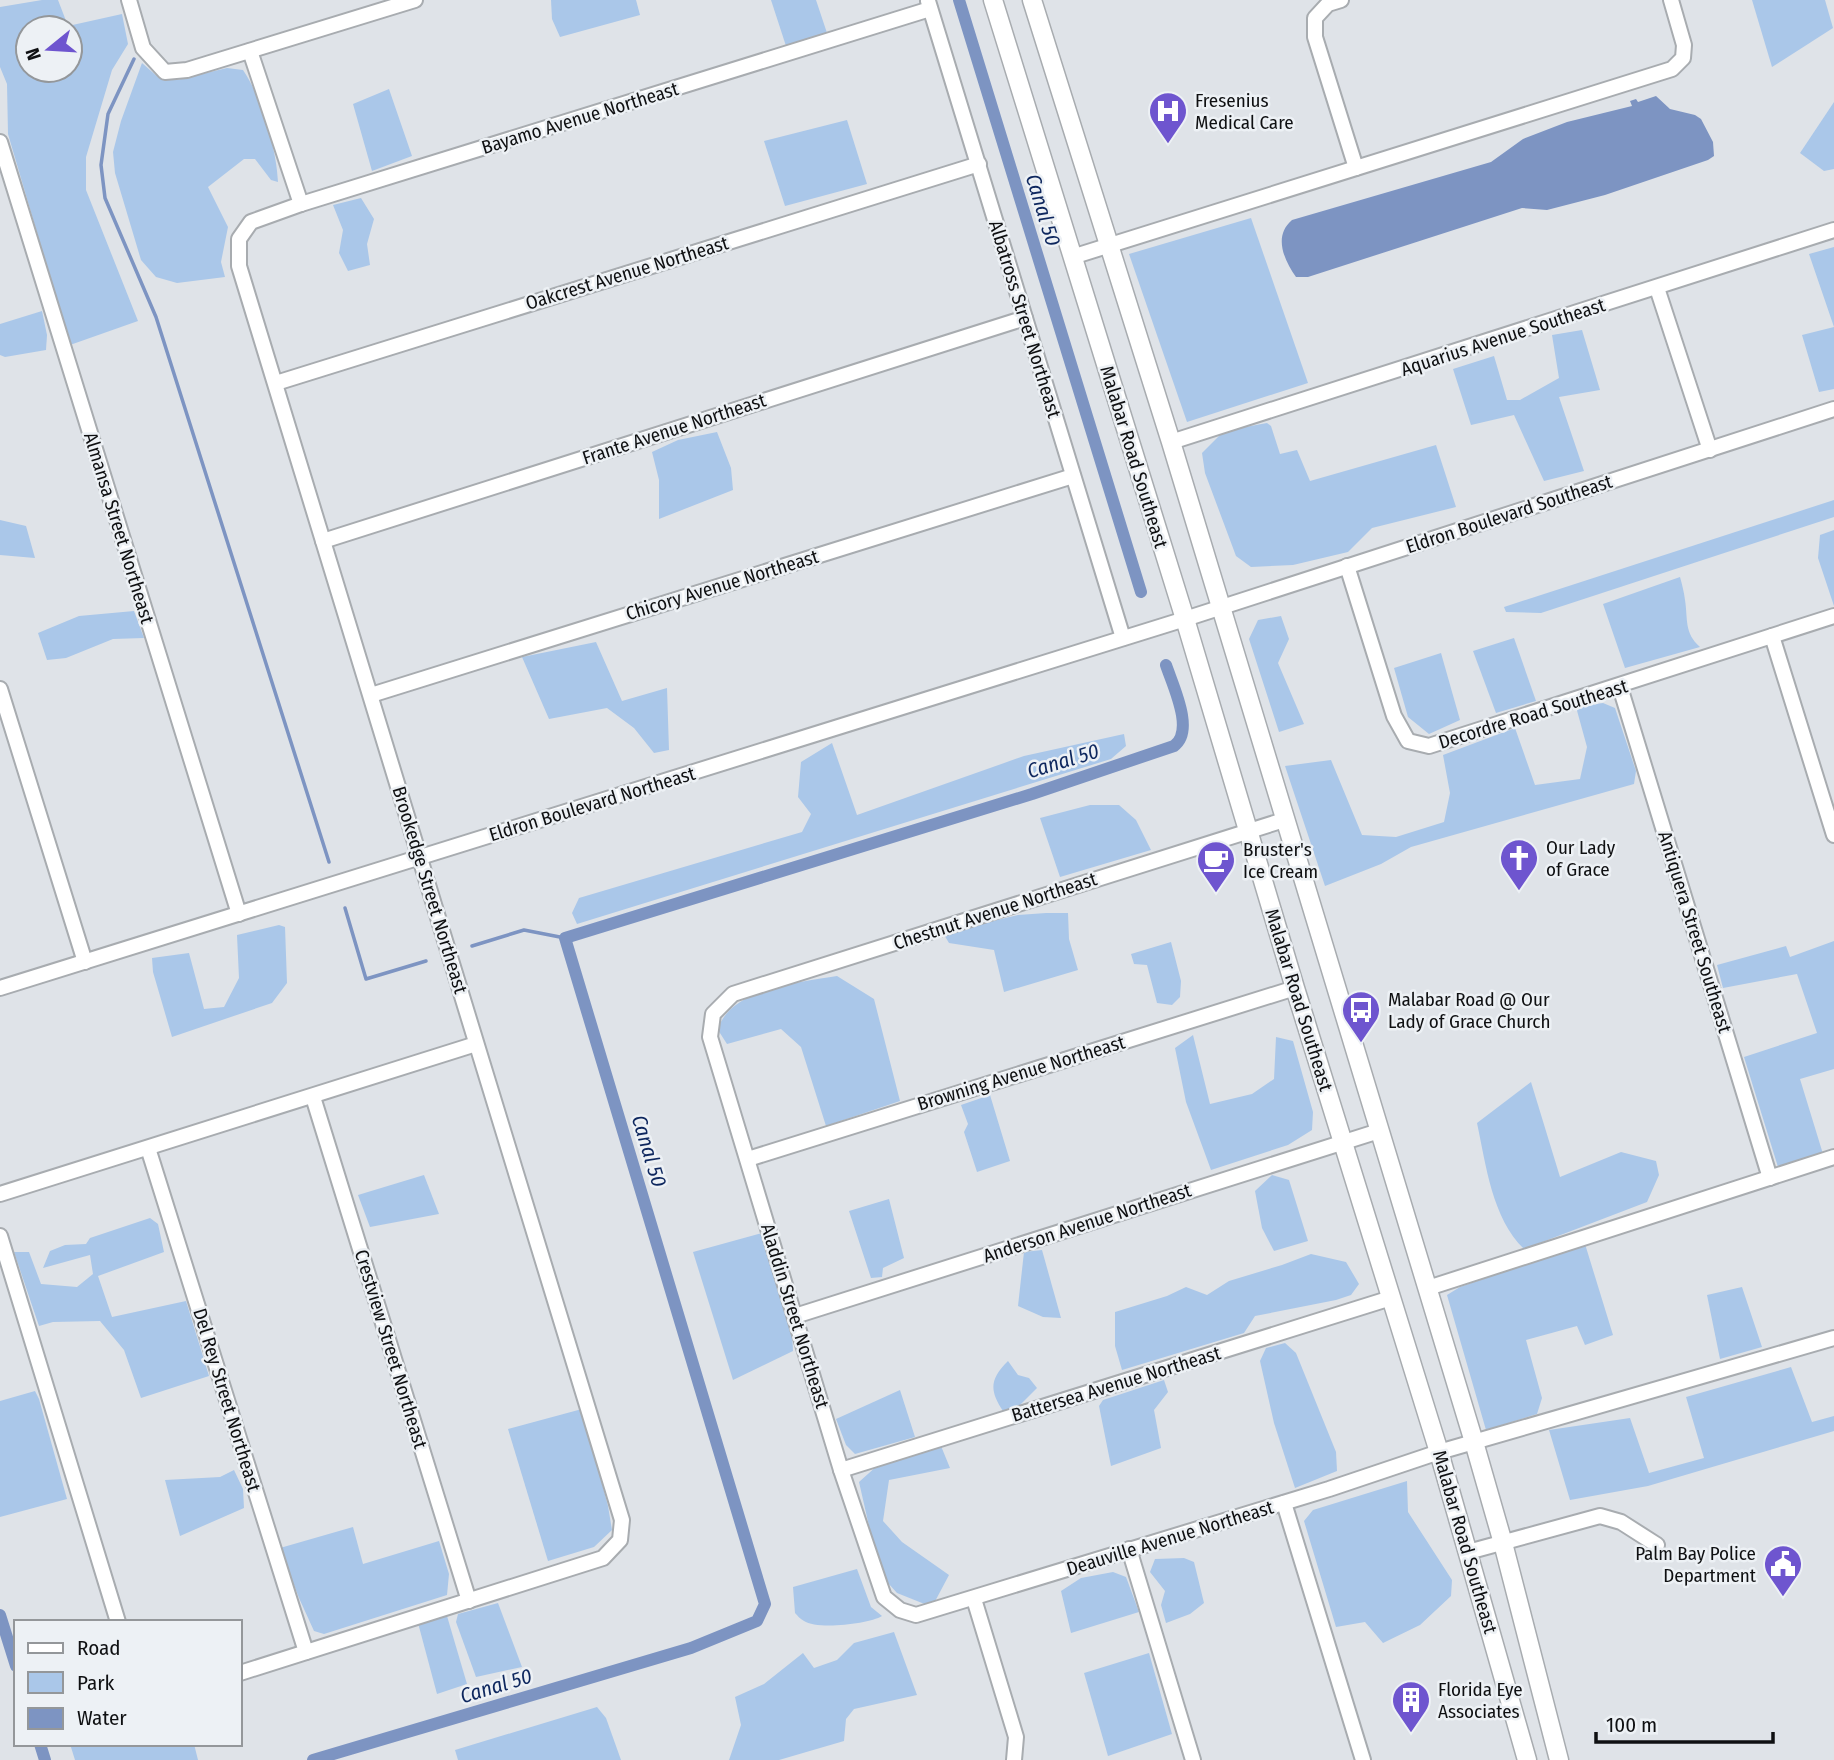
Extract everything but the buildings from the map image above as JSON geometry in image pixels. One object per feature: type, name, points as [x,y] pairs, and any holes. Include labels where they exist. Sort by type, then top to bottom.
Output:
[{"type":"main road","name":"Malabar Road Southeast","points":[[993,0],[1185,619],[1294,988],[1439,1452],[1527,1760]]},
{"type":"main road","points":[[1020,0],[1034,46],[1055,73]]},
{"type":"main road","name":"Malabar Road Southeast","points":[[1032,0],[1171,442],[1474,1442],[1503,1542],[1559,1760]]},
{"type":"street","points":[[129,0],[143,48],[165,72],[187,70],[415,0]]},
{"type":"street","points":[[1341,0],[1328,4],[1315,18],[1315,37],[1356,168]]},
{"type":"street","points":[[1072,257],[1672,69],[1683,58],[1684,45],[1671,0]]},
{"type":"street","name":"Albatross Street Northeast","points":[[929,5],[1123,638]]},
{"type":"street","name":"Bayamo Avenue Northeast","points":[[239,239],[251,222],[301,204],[929,5]]},
{"type":"street","points":[[250,51],[301,204]]},
{"type":"street","name":"Almansa Street Northeast","points":[[0,142],[239,914]]},
{"type":"street","name":"Oakcrest Avenue Northeast","points":[[276,383],[979,164]]},
{"type":"street","name":"Aquarius Avenue Southeast","points":[[1171,442],[1834,230]]},
{"type":"street","name":"Brookedge Street Northeast","points":[[239,239],[239,266],[622,1520],[620,1540],[603,1558],[469,1601]]},
{"type":"street","points":[[1657,288],[1710,450]]},
{"type":"street","name":"Frante Avenue Northeast","points":[[323,541],[1025,318]]},
{"type":"street","name":"Eldron Boulevard Southeast","points":[[1185,619],[1834,409]]},
{"type":"street","name":"Chicory Avenue Northeast","points":[[371,695],[1073,476]]},
{"type":"street","name":"Decordre Road Southeast","points":[[1347,566],[1394,716],[1408,741],[1429,746],[1620,687],[1834,616]]},
{"type":"street","name":"Eldron Boulevard Northeast","points":[[0,988],[1185,619]]},
{"type":"street","points":[[1772,636],[1834,835]]},
{"type":"street","name":"Antiquera Street Southeast","points":[[1620,687],[1770,1178]]},
{"type":"street","points":[[0,690],[85,962]]},
{"type":"street","name":"Chestnut Avenue Northeast","points":[[713,1014],[733,994],[1284,820]]},
{"type":"street","name":"Browning Avenue Northeast","points":[[748,1159],[1294,988]]},
{"type":"street","name":"Aladdin Street Northeast","points":[[713,1014],[709,1037],[841,1470],[884,1597],[900,1610]]},
{"type":"street","points":[[0,1194],[476,1044]]},
{"type":"street","name":"Crestview Street Northeast","points":[[313,1097],[469,1601]]},
{"type":"street","name":"Anderson Avenue Northeast","points":[[795,1316],[1379,1131]]},
{"type":"street","name":"Del Rey Street Northeast","points":[[148,1148],[306,1652]]},
{"type":"street","points":[[1427,1288],[1834,1157]]},
{"type":"street","points":[[0,1236],[117,1620]]},
{"type":"street","name":"Battersea Avenue Northeast","points":[[841,1470],[1391,1298]]},
{"type":"street","name":"Deauville Avenue Northeast","points":[[900,1610],[916,1615],[974,1599],[1439,1452],[1834,1338]]},
{"type":"street","points":[[1284,1503],[1363,1760]]},
{"type":"street","points":[[1468,1552],[1601,1516],[1621,1522],[1657,1545]]},
{"type":"street","points":[[1129,1549],[1193,1760]]},
{"type":"street","points":[[974,1599],[1016,1737],[1014,1760]]},
{"type":"street","points":[[242,1671],[469,1601]]},
{"type":"green space","points":[[58,0],[63,14],[14,14],[14,84],[84,84],[84,22],[122,14],[128,44],[112,70],[86,157],[86,190],[138,321],[70,345],[8,134],[7,84],[0,67],[0,7]]},
{"type":"green space","points":[[551,0],[636,0],[640,15],[560,37],[552,19]]},
{"type":"green space","points":[[771,0],[816,0],[827,33],[786,46]]},
{"type":"green space","points":[[1752,0],[1825,0],[1833,28],[1772,67]]},
{"type":"green space","points":[[142,63],[159,78],[177,80],[227,68],[243,70],[262,108],[275,155],[278,182],[271,180],[255,159],[244,159],[208,187],[228,227],[221,262],[225,277],[177,283],[156,277],[141,260],[115,173],[113,152]]},
{"type":"green space","points":[[389,89],[412,156],[372,171],[353,104]]},
{"type":"green space","points":[[1834,102],[1834,169],[1824,171],[1800,153]]},
{"type":"green space","points":[[847,120],[867,184],[785,206],[764,141]]},
{"type":"green space","points":[[361,198],[374,219],[367,244],[370,265],[348,271],[339,253],[343,230],[333,205]]},
{"type":"green space","points":[[1251,218],[1308,383],[1187,422],[1129,254]]},
{"type":"green space","points":[[1834,247],[1834,327],[1809,254]]},
{"type":"green space","points":[[42,311],[47,335],[46,350],[5,357],[0,355],[0,324]]},
{"type":"green space","points":[[1834,327],[1834,389],[1819,392],[1802,335]]},
{"type":"green space","points":[[1582,330],[1600,390],[1559,397],[1584,471],[1544,481],[1514,415],[1471,425],[1453,369],[1494,356],[1507,400],[1520,400],[1559,378],[1552,335]]},
{"type":"green space","points":[[1267,423],[1271,426],[1280,454],[1297,450],[1310,481],[1436,445],[1456,507],[1372,528],[1348,552],[1293,565],[1251,567],[1236,556],[1205,473],[1202,453],[1224,431]]},
{"type":"green space","points":[[717,432],[731,468],[733,490],[659,519],[659,480],[652,452],[678,440]]},
{"type":"green space","points":[[1834,500],[1834,517],[1541,613],[1506,612],[1504,607]]},
{"type":"green space","points":[[0,520],[26,526],[35,558],[0,555]]},
{"type":"green space","points":[[1834,530],[1834,606],[1818,558],[1820,535]]},
{"type":"green space","points":[[1680,577],[1689,631],[1700,647],[1625,668],[1603,604]]},
{"type":"green space","points":[[134,611],[144,638],[113,639],[66,658],[47,660],[38,633],[79,616]]},
{"type":"green space","points":[[1281,616],[1289,639],[1278,663],[1304,724],[1279,732],[1249,639],[1258,620]]},
{"type":"green space","points":[[1514,638],[1536,701],[1496,713],[1473,651]]},
{"type":"green space","points":[[596,642],[622,701],[667,688],[669,750],[654,753],[634,728],[607,708],[549,719],[522,657]]},
{"type":"green space","points":[[1441,653],[1460,720],[1429,734],[1408,717],[1394,668]]},
{"type":"green space","points":[[1603,703],[1615,708],[1636,771],[1634,784],[1411,847],[1381,864],[1325,886],[1285,766],[1331,760],[1362,835],[1396,837],[1444,822],[1450,793],[1443,755],[1515,728],[1535,785],[1580,779],[1587,747],[1576,707]]},
{"type":"green space","points":[[1124,734],[1126,746],[1111,759],[577,924],[572,913],[579,898],[802,832],[811,814],[798,797],[801,762],[832,743],[857,815],[1024,756]]},
{"type":"green space","points":[[1090,805],[1119,805],[1136,820],[1151,850],[1060,877],[1040,818]]},
{"type":"green space","points":[[1068,913],[1069,939],[1078,970],[1004,992],[994,950],[949,943],[943,933],[1018,915]]},
{"type":"green space","points":[[279,925],[285,927],[287,983],[272,1003],[172,1037],[153,972],[152,958],[189,953],[204,1009],[224,1007],[239,978],[237,935]]},
{"type":"green space","points":[[1834,941],[1834,1069],[1800,1079],[1823,1154],[1778,1167],[1744,1057],[1817,1033],[1797,974],[1723,988],[1717,965],[1786,946],[1790,957]]},
{"type":"green space","points":[[1171,942],[1181,981],[1180,997],[1172,1005],[1157,1003],[1147,965],[1134,964],[1131,954]]},
{"type":"green space","points":[[837,976],[874,999],[900,1101],[826,1126],[801,1047],[781,1029],[727,1044],[718,1030],[725,1016],[751,996],[786,985]]},
{"type":"green space","points":[[1193,1035],[1210,1104],[1252,1094],[1274,1079],[1276,1037],[1293,1041],[1313,1112],[1312,1130],[1288,1145],[1211,1170],[1186,1102],[1175,1048]]},
{"type":"green space","points":[[1531,1082],[1560,1177],[1621,1152],[1656,1161],[1659,1175],[1647,1202],[1524,1249],[1504,1222],[1497,1207],[1477,1123]]},
{"type":"green space","points":[[990,1095],[1010,1161],[977,1172],[964,1132],[968,1124],[961,1105]]},
{"type":"green space","points":[[424,1175],[439,1214],[370,1227],[358,1195]]},
{"type":"green space","points":[[1272,1175],[1289,1180],[1308,1241],[1274,1251],[1262,1228],[1255,1191]]},
{"type":"green space","points":[[889,1199],[904,1258],[883,1268],[882,1277],[871,1278],[849,1211]]},
{"type":"green space","points":[[150,1218],[158,1224],[164,1252],[98,1276],[112,1317],[186,1301],[209,1376],[141,1398],[124,1350],[100,1321],[53,1322],[39,1326],[14,1252],[29,1252],[41,1284],[77,1287],[93,1274],[90,1255],[43,1268],[50,1251],[65,1245],[86,1244],[90,1238]]},
{"type":"green space","points":[[762,1233],[792,1332],[793,1351],[733,1380],[693,1252]]},
{"type":"green space","points":[[1585,1244],[1613,1335],[1585,1345],[1577,1326],[1526,1340],[1542,1398],[1537,1414],[1486,1430],[1447,1295],[1460,1287]]},
{"type":"green space","points":[[1042,1250],[1061,1318],[1043,1317],[1018,1306],[1024,1252]]},
{"type":"green space","points":[[1311,1254],[1346,1262],[1359,1284],[1351,1295],[1255,1316],[1244,1333],[1122,1370],[1115,1346],[1115,1312],[1167,1296],[1186,1287],[1207,1295],[1229,1281]]},
{"type":"green space","points":[[1742,1287],[1762,1347],[1720,1359],[1707,1295]]},
{"type":"green space","points":[[1285,1343],[1296,1353],[1336,1452],[1337,1471],[1295,1488],[1274,1423],[1260,1361],[1266,1348]]},
{"type":"green space","points":[[1008,1361],[1018,1375],[1029,1378],[1037,1388],[1019,1406],[1003,1411],[995,1397],[993,1385],[998,1373]]},
{"type":"green space","points":[[1791,1367],[1812,1422],[1834,1416],[1834,1431],[1648,1486],[1570,1500],[1549,1430],[1630,1418],[1649,1473],[1704,1458],[1686,1397]]},
{"type":"green space","points":[[1164,1380],[1168,1392],[1154,1410],[1161,1448],[1111,1466],[1099,1406],[1103,1400]]},
{"type":"green space","points":[[900,1390],[915,1437],[855,1454],[846,1445],[836,1419]]},
{"type":"green space","points":[[35,1391],[67,1499],[0,1517],[0,1401]]},
{"type":"green space","points":[[582,1409],[612,1530],[594,1547],[548,1561],[508,1429]]},
{"type":"green space","points":[[941,1446],[950,1468],[889,1480],[883,1521],[902,1542],[949,1575],[932,1607],[897,1593],[880,1574],[859,1482],[878,1465]]},
{"type":"green space","points":[[234,1470],[243,1489],[244,1508],[180,1536],[165,1480],[220,1477]]},
{"type":"green space","points":[[1407,1481],[1408,1512],[1452,1580],[1451,1596],[1420,1625],[1383,1643],[1365,1622],[1336,1627],[1304,1521],[1313,1510]]},
{"type":"green space","points":[[353,1527],[363,1564],[439,1541],[449,1574],[447,1595],[324,1634],[314,1631],[280,1548]]},
{"type":"green space","points":[[1184,1558],[1194,1562],[1204,1603],[1190,1614],[1166,1623],[1161,1605],[1165,1591],[1150,1572],[1155,1559]]},
{"type":"green space","points":[[857,1569],[871,1607],[882,1616],[855,1623],[820,1625],[804,1621],[795,1613],[793,1587]]},
{"type":"green space","points":[[1113,1572],[1126,1577],[1139,1612],[1071,1633],[1061,1591],[1081,1578]]},
{"type":"green space","points":[[498,1603],[522,1667],[476,1677],[456,1622],[458,1614]]},
{"type":"green space","points":[[447,1616],[467,1684],[437,1694],[418,1623]]},
{"type":"green space","points":[[894,1632],[917,1695],[854,1709],[846,1719],[844,1741],[779,1760],[729,1760],[741,1725],[735,1697],[764,1684],[803,1653],[814,1668],[837,1660],[854,1643]]},
{"type":"green space","points":[[1149,1653],[1172,1734],[1108,1756],[1084,1673]]},
{"type":"green space","points":[[597,1707],[606,1718],[621,1760],[458,1760],[455,1750]]},
{"type":"green space","points":[[71,1746],[194,1746],[198,1760],[75,1760]]},
{"type":"water","points":[[1656,96],[1670,109],[1701,119],[1713,142],[1714,156],[1605,195],[1547,210],[1522,208],[1308,277],[1296,277],[1284,256],[1283,233],[1292,220],[1491,162],[1523,139],[1567,122],[1632,106],[1630,101],[1636,99],[1638,102]]},
{"type":"waterway","name":"Canal 50","points":[[959,0],[1141,592]]},
{"type":"waterway","points":[[134,59],[108,114],[101,165],[105,198],[156,317],[329,862]]},
{"type":"waterway","name":"Canal 50","points":[[313,1760],[691,1648],[757,1621],[765,1604],[565,938],[1032,794],[1174,746],[1180,739],[1183,719],[1166,665]]},
{"type":"waterway","points":[[345,908],[366,979],[426,961]]},
{"type":"waterway","points":[[472,946],[524,930],[565,938]]},
{"type":"waterway","points":[[0,1615],[14,1660]]},
{"type":"waterway","points":[[41,1746],[45,1760]]},
{"type":"place","name":"Fresenius Medical Care","points":[[1168,145]]},
{"type":"place","name":"Our Lady of Grace","points":[[1519,892]]},
{"type":"place","name":"Bruster's Ice Cream","points":[[1216,894]]},
{"type":"place","name":"Malabar Road @ Our Lady of Grace Church","points":[[1361,1044]]},
{"type":"place","name":"Palm Bay Police Department","points":[[1783,1598]]},
{"type":"place","name":"Florida Eye Associates","points":[[1411,1734]]}]
